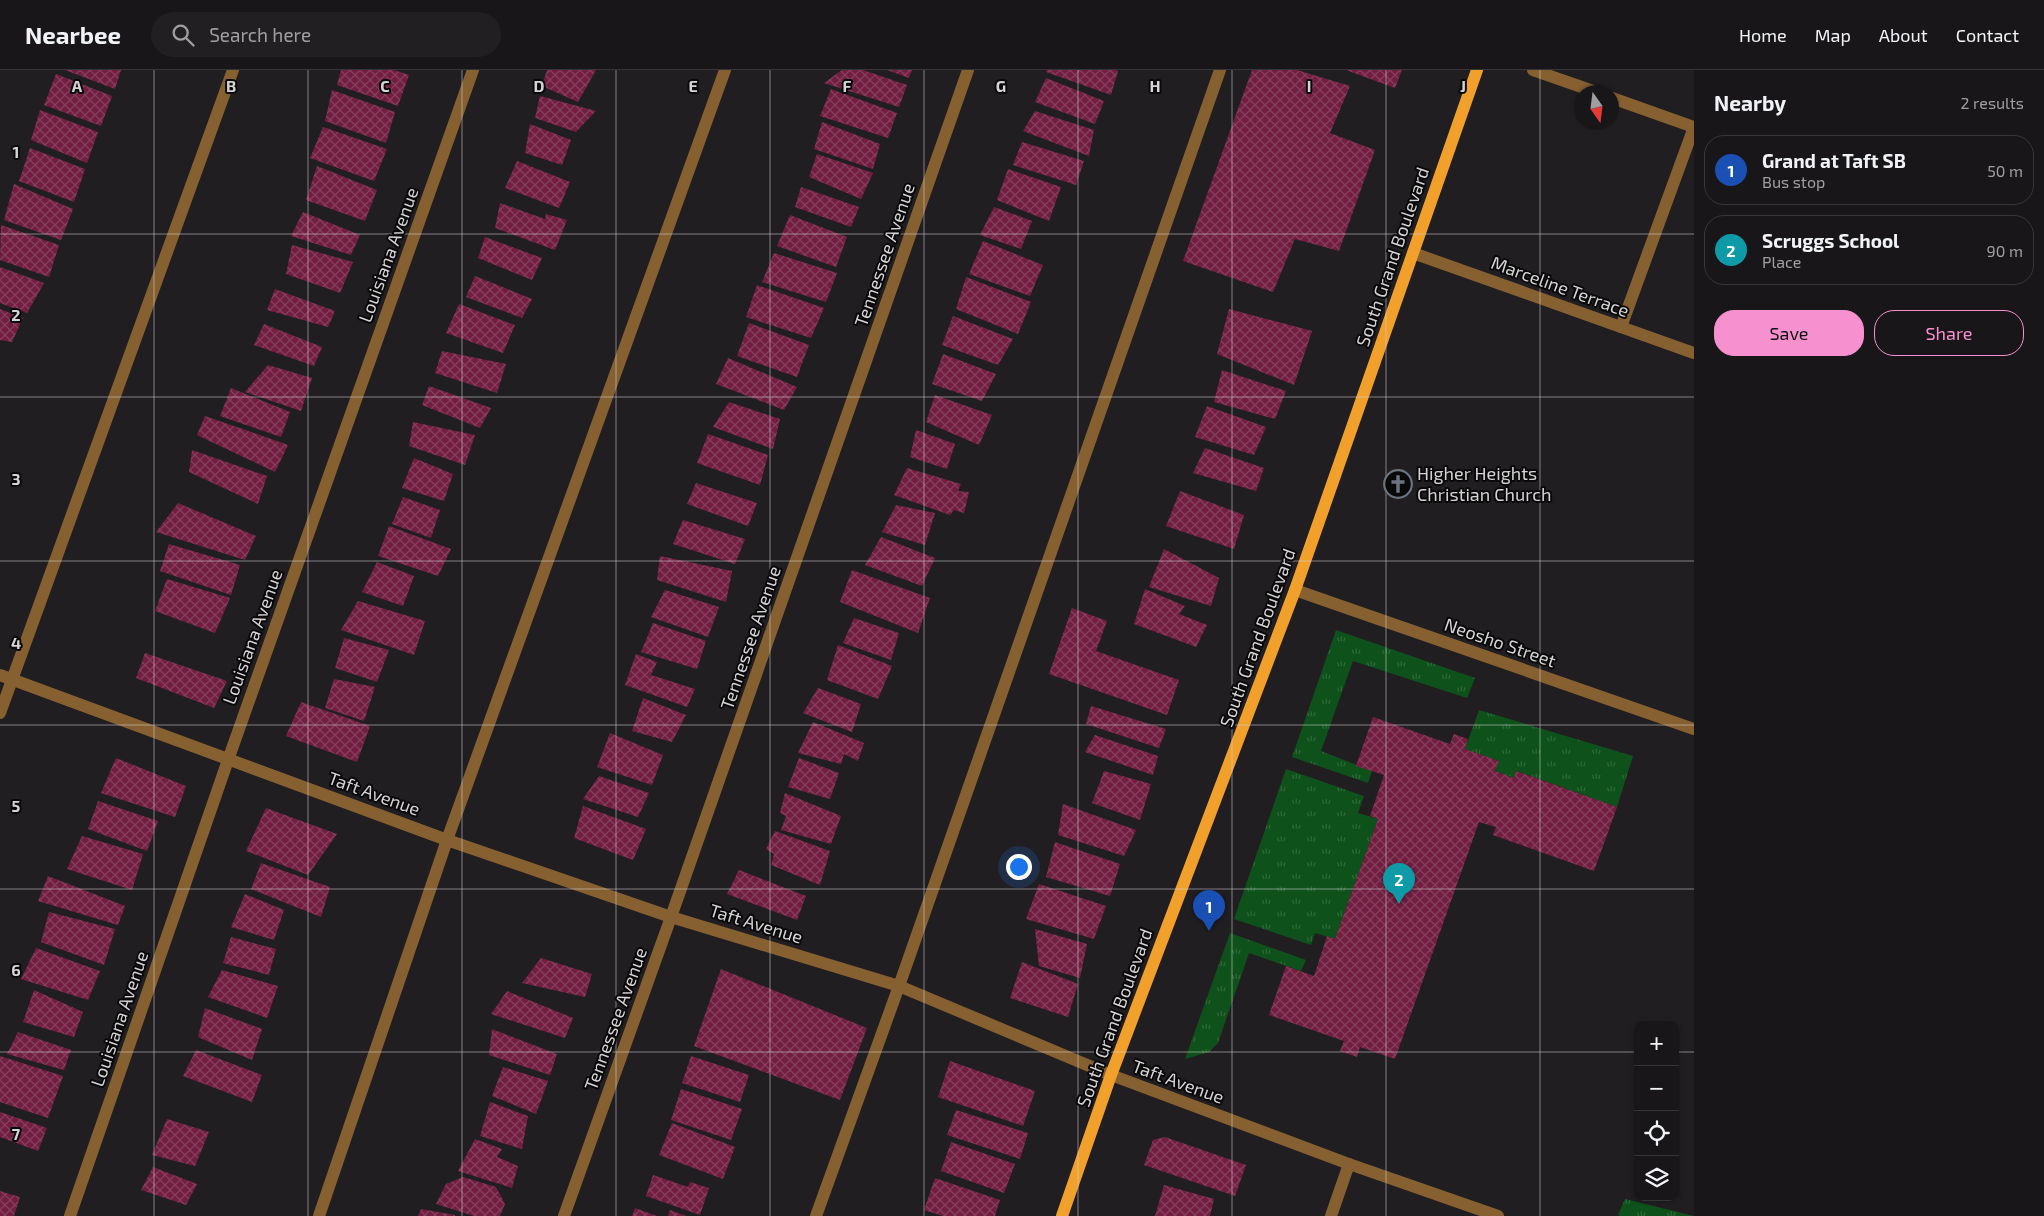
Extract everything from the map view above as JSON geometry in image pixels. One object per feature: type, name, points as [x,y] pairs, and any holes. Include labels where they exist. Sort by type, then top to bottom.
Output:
[{"type":"main road","name":"South Grand Boulevard","points":[[1062,1216],[1111,1075],[1296,590],[1477,70]]},
{"type":"street","points":[[0,713],[6,678],[232,70]]},
{"type":"street","name":"Louisiana Avenue","points":[[70,1216],[228,760],[473,70]]},
{"type":"street","points":[[318,1216],[447,840],[725,70]]},
{"type":"street","name":"Tennessee Avenue","points":[[564,1216],[671,917],[968,70]]},
{"type":"street","points":[[816,1216],[899,986],[1220,70]]},
{"type":"street","points":[[1533,70],[1576,85]]},
{"type":"street","points":[[1619,100],[1694,127],[1621,327]]},
{"type":"street","name":"Marceline Terrace","points":[[1413,253],[1694,353]]},
{"type":"street","name":"Neosho Street","points":[[1296,590],[1694,729]]},
{"type":"street","name":"Taft Avenue","points":[[6,678],[447,840],[671,917],[899,986],[1111,1075],[1349,1164],[1498,1216]]},
{"type":"street","points":[[1331,1216],[1349,1164]]},
{"type":"green space","points":[[1336,630],[1475,678],[1467,698],[1353,661],[1321,751],[1372,771],[1368,783],[1292,757]]},
{"type":"green space","points":[[1479,710],[1633,756],[1617,807],[1517,771],[1514,778],[1495,771],[1499,761],[1465,749]]},
{"type":"green space","points":[[1286,769],[1364,796],[1358,813],[1378,819],[1335,939],[1315,933],[1311,945],[1234,919]]},
{"type":"green space","points":[[1230,933],[1306,960],[1301,971],[1249,953],[1218,1043],[1209,1052],[1185,1059]]},
{"type":"green space","points":[[1625,1199],[1694,1216],[1620,1216],[1618,1215]]},
{"type":"building","points":[[65,70],[121,70],[115,89]]},
{"type":"building","points":[[341,70],[394,70],[409,75],[398,106],[337,85]]},
{"type":"building","points":[[547,70],[596,70],[578,102],[542,86]]},
{"type":"building","points":[[842,70],[863,70],[907,85],[899,107],[824,83]]},
{"type":"building","points":[[887,70],[912,70],[909,78]]},
{"type":"building","points":[[1047,70],[1118,71],[1111,95],[1046,72]]},
{"type":"building","points":[[1252,70],[1297,70],[1350,86],[1330,133],[1375,150],[1339,251],[1295,239],[1273,292],[1183,261]]},
{"type":"building","points":[[1346,70],[1402,70],[1395,88]]},
{"type":"building","points":[[56,74],[112,96],[101,126],[44,105]]},
{"type":"building","points":[[1046,78],[1104,101],[1095,124],[1035,102]]},
{"type":"building","points":[[831,89],[897,113],[888,138],[820,116]]},
{"type":"building","points":[[332,90],[395,112],[386,143],[325,121]]},
{"type":"building","points":[[540,96],[596,111],[576,132],[535,118]]},
{"type":"building","points":[[40,110],[98,132],[87,163],[31,140]]},
{"type":"building","points":[[1035,111],[1094,130],[1089,156],[1023,131]]},
{"type":"building","points":[[822,122],[880,144],[873,169],[814,149]]},
{"type":"building","points":[[530,124],[571,140],[562,165],[525,153]]},
{"type":"building","points":[[323,127],[387,149],[374,181],[310,158]]},
{"type":"building","points":[[1022,142],[1084,161],[1076,185],[1013,165]]},
{"type":"building","points":[[30,148],[85,169],[74,202],[19,181]]},
{"type":"building","points":[[817,154],[873,173],[861,199],[809,177]]},
{"type":"building","points":[[517,161],[570,182],[559,208],[505,188]]},
{"type":"building","points":[[317,166],[377,190],[365,221],[306,200]]},
{"type":"building","points":[[1008,169],[1061,187],[1049,221],[997,200]]},
{"type":"building","points":[[14,184],[73,209],[61,240],[4,220]]},
{"type":"building","points":[[801,187],[859,207],[851,227],[795,207]]},
{"type":"building","points":[[500,203],[545,219],[546,214],[567,220],[555,250],[495,228]]},
{"type":"building","points":[[994,207],[1032,221],[1021,249],[980,235]]},
{"type":"building","points":[[303,212],[360,235],[351,255],[291,236]]},
{"type":"building","points":[[790,215],[847,237],[836,267],[777,246]]},
{"type":"building","points":[[1,225],[59,245],[49,277],[0,260]]},
{"type":"building","points":[[485,237],[542,258],[532,280],[478,258]]},
{"type":"building","points":[[983,241],[1043,265],[1030,296],[969,274]]},
{"type":"building","points":[[292,245],[353,262],[340,293],[286,274]]},
{"type":"building","points":[[774,253],[837,273],[826,302],[762,282]]},
{"type":"building","points":[[0,267],[44,283],[27,313],[0,303]]},
{"type":"building","points":[[475,276],[532,299],[522,318],[466,297]]},
{"type":"building","points":[[966,277],[1031,302],[1018,334],[956,309]]},
{"type":"building","points":[[757,285],[824,308],[811,338],[746,317]]},
{"type":"building","points":[[275,289],[335,311],[328,327],[267,310]]},
{"type":"building","points":[[459,304],[515,325],[503,353],[446,333]]},
{"type":"building","points":[[0,309],[23,318],[12,342],[0,340]]},
{"type":"building","points":[[1229,309],[1312,331],[1294,385],[1217,354]]},
{"type":"building","points":[[953,316],[1013,339],[998,365],[942,345]]},
{"type":"building","points":[[749,323],[809,345],[797,377],[737,356]]},
{"type":"building","points":[[264,324],[322,347],[314,366],[254,345]]},
{"type":"building","points":[[442,351],[506,364],[497,393],[435,373]]},
{"type":"building","points":[[943,354],[996,374],[982,401],[932,384]]},
{"type":"building","points":[[728,358],[797,387],[784,410],[716,384]]},
{"type":"building","points":[[268,365],[312,378],[301,411],[245,392]]},
{"type":"building","points":[[1222,370],[1286,391],[1275,419],[1214,402]]},
{"type":"building","points":[[429,386],[491,408],[480,428],[422,405]]},
{"type":"building","points":[[231,388],[290,412],[281,437],[220,416]]},
{"type":"building","points":[[935,395],[992,415],[979,445],[926,422]]},
{"type":"building","points":[[729,402],[780,419],[773,449],[713,427]]},
{"type":"building","points":[[1207,406],[1266,427],[1254,455],[1195,437]]},
{"type":"building","points":[[205,416],[288,445],[275,472],[197,435]]},
{"type":"building","points":[[413,422],[475,435],[465,465],[409,446]]},
{"type":"building","points":[[916,430],[955,444],[947,469],[910,457]]},
{"type":"building","points":[[708,434],[768,455],[760,485],[697,463]]},
{"type":"building","points":[[1205,448],[1264,468],[1256,491],[1193,473]]},
{"type":"building","points":[[192,450],[267,476],[258,504],[189,472]]},
{"type":"building","points":[[414,458],[453,474],[444,501],[402,488]]},
{"type":"building","points":[[907,468],[961,484],[958,491],[969,492],[964,513],[954,510],[950,515],[894,495]]},
{"type":"building","points":[[696,483],[757,503],[748,526],[687,504]]},
{"type":"building","points":[[1180,491],[1244,515],[1234,549],[1166,526]]},
{"type":"building","points":[[403,497],[440,510],[431,538],[392,524]]},
{"type":"building","points":[[178,503],[256,536],[245,560],[156,532]]},
{"type":"building","points":[[896,505],[935,513],[925,545],[882,532]]},
{"type":"building","points":[[683,520],[745,539],[735,564],[673,544]]},
{"type":"building","points":[[389,526],[451,549],[438,576],[378,556]]},
{"type":"building","points":[[881,537],[935,558],[922,586],[865,565]]},
{"type":"building","points":[[169,544],[240,565],[231,595],[160,571]]},
{"type":"building","points":[[1164,549],[1219,578],[1211,606],[1149,587]]},
{"type":"building","points":[[660,556],[732,571],[726,602],[657,580]]},
{"type":"building","points":[[377,562],[414,576],[403,606],[362,592]]},
{"type":"building","points":[[852,570],[930,598],[918,633],[840,602]]},
{"type":"building","points":[[167,579],[230,598],[215,633],[155,611]]},
{"type":"building","points":[[1145,589],[1185,606],[1179,614],[1207,625],[1196,647],[1134,624]]},
{"type":"building","points":[[665,590],[719,607],[708,637],[651,617]]},
{"type":"building","points":[[358,601],[425,621],[414,655],[341,630]]},
{"type":"building","points":[[1072,608],[1107,621],[1096,651],[1179,680],[1167,715],[1049,674]]},
{"type":"building","points":[[854,618],[899,633],[891,660],[843,643]]},
{"type":"building","points":[[653,623],[706,641],[697,669],[641,652]]},
{"type":"building","points":[[344,638],[389,650],[377,682],[335,668]]},
{"type":"building","points":[[838,645],[892,666],[878,699],[827,680]]},
{"type":"building","points":[[145,653],[227,681],[214,708],[136,678]]},
{"type":"building","points":[[636,654],[657,662],[651,675],[695,689],[687,707],[625,685]]},
{"type":"building","points":[[334,679],[375,687],[364,721],[325,708]]},
{"type":"building","points":[[818,688],[861,704],[852,732],[803,713]]},
{"type":"building","points":[[643,698],[686,715],[672,742],[632,731]]},
{"type":"building","points":[[301,702],[370,726],[357,762],[286,736]]},
{"type":"building","points":[[1091,706],[1166,729],[1159,748],[1086,724]]},
{"type":"building","points":[[1373,717],[1450,744],[1454,734],[1468,739],[1465,749],[1499,761],[1495,771],[1514,778],[1516,771],[1617,807],[1594,871],[1493,835],[1496,827],[1479,822],[1395,1059],[1360,1047],[1357,1057],[1340,1051],[1344,1041],[1269,1015],[1286,966],[1314,976],[1327,936],[1335,939],[1378,819],[1370,816],[1384,775],[1356,766]]},
{"type":"building","points":[[813,722],[864,743],[858,761],[844,754],[841,764],[798,753]]},
{"type":"building","points":[[610,733],[663,755],[652,785],[597,767]]},
{"type":"building","points":[[1095,735],[1158,756],[1153,775],[1085,752]]},
{"type":"building","points":[[116,758],[186,786],[175,817],[101,793]]},
{"type":"building","points":[[799,758],[839,773],[830,799],[788,787]]},
{"type":"building","points":[[1104,771],[1151,784],[1140,820],[1092,803]]},
{"type":"building","points":[[599,776],[649,793],[638,817],[583,799]]},
{"type":"building","points":[[785,793],[841,816],[831,844],[781,830],[786,816],[780,813]]},
{"type":"building","points":[[98,801],[158,821],[147,851],[88,829]]},
{"type":"building","points":[[1063,804],[1136,830],[1124,856],[1058,835]]},
{"type":"building","points":[[583,806],[646,829],[633,860],[574,838]]},
{"type":"building","points":[[266,808],[337,834],[308,875],[246,851]]},
{"type":"building","points":[[775,831],[830,851],[820,885],[771,865],[774,854],[766,849]]},
{"type":"building","points":[[82,836],[143,854],[132,890],[67,869]]},
{"type":"building","points":[[1055,842],[1120,864],[1110,896],[1046,877]]},
{"type":"building","points":[[261,863],[330,887],[321,917],[251,889]]},
{"type":"building","points":[[739,870],[806,896],[797,920],[727,894]]},
{"type":"building","points":[[48,876],[125,906],[118,925],[38,901]]},
{"type":"building","points":[[1039,884],[1106,906],[1094,939],[1026,919]]},
{"type":"building","points":[[245,894],[284,910],[274,940],[231,927]]},
{"type":"building","points":[[49,912],[115,929],[104,965],[41,942]]},
{"type":"building","points":[[1035,929],[1087,944],[1080,978],[1039,966]]},
{"type":"building","points":[[231,937],[276,949],[269,975],[223,963]]},
{"type":"building","points":[[36,948],[100,971],[88,1000],[21,979]]},
{"type":"building","points":[[541,958],[592,974],[585,997],[522,983]]},
{"type":"building","points":[[1022,962],[1078,984],[1068,1017],[1010,998]]},
{"type":"building","points":[[721,969],[867,1028],[840,1100],[694,1046]]},
{"type":"building","points":[[222,970],[278,986],[267,1018],[208,997]]},
{"type":"building","points":[[34,990],[83,1012],[74,1037],[23,1022]]},
{"type":"building","points":[[507,991],[573,1018],[565,1038],[491,1014]]},
{"type":"building","points":[[205,1008],[262,1029],[252,1060],[198,1037]]},
{"type":"building","points":[[492,1029],[557,1054],[550,1075],[489,1055]]},
{"type":"building","points":[[18,1032],[71,1050],[64,1070],[7,1054]]},
{"type":"building","points":[[196,1050],[262,1075],[252,1102],[183,1076]]},
{"type":"building","points":[[0,1056],[63,1076],[48,1118],[0,1102]]},
{"type":"building","points":[[691,1056],[749,1075],[740,1102],[682,1083]]},
{"type":"building","points":[[950,1061],[1035,1091],[1023,1126],[938,1097]]},
{"type":"building","points":[[503,1067],[548,1081],[536,1114],[492,1096]]},
{"type":"building","points":[[681,1089],[742,1109],[731,1140],[671,1120]]},
{"type":"building","points":[[490,1102],[528,1116],[522,1149],[480,1136]]},
{"type":"building","points":[[956,1110],[1028,1133],[1020,1159],[947,1135]]},
{"type":"building","points":[[0,1112],[47,1128],[38,1151],[0,1137]]},
{"type":"building","points":[[167,1119],[209,1132],[195,1166],[152,1155]]},
{"type":"building","points":[[672,1123],[735,1147],[723,1179],[659,1155]]},
{"type":"building","points":[[1165,1137],[1246,1165],[1235,1196],[1144,1165],[1153,1140]]},
{"type":"building","points":[[475,1139],[502,1149],[497,1157],[518,1166],[512,1188],[458,1171]]},
{"type":"building","points":[[951,1142],[1015,1164],[1004,1193],[941,1171]]},
{"type":"building","points":[[153,1167],[197,1184],[186,1205],[141,1190]]},
{"type":"building","points":[[653,1175],[688,1187],[690,1182],[709,1188],[700,1215],[646,1196]]},
{"type":"building","points":[[463,1177],[496,1187],[505,1204],[500,1216],[474,1216],[436,1204],[446,1184]]},
{"type":"building","points":[[935,1178],[1000,1200],[995,1216],[943,1216],[924,1210]]},
{"type":"building","points":[[1164,1185],[1214,1199],[1210,1216],[1155,1216]]},
{"type":"building","points":[[0,1191],[20,1197],[14,1216],[0,1216]]},
{"type":"building","points":[[635,1208],[657,1216],[632,1216]]},
{"type":"building","points":[[421,1209],[455,1215],[455,1216],[418,1216]]},
{"type":"building","points":[[670,1210],[686,1216],[668,1216]]},
{"type":"place","name":"Higher Heights Christian Church","points":[[1398,484]]},
{"type":"place","name":"Scruggs School","points":[[1399,904]]},
{"type":"place","name":"Grand at Taft SB","points":[[1209,931]]}]
